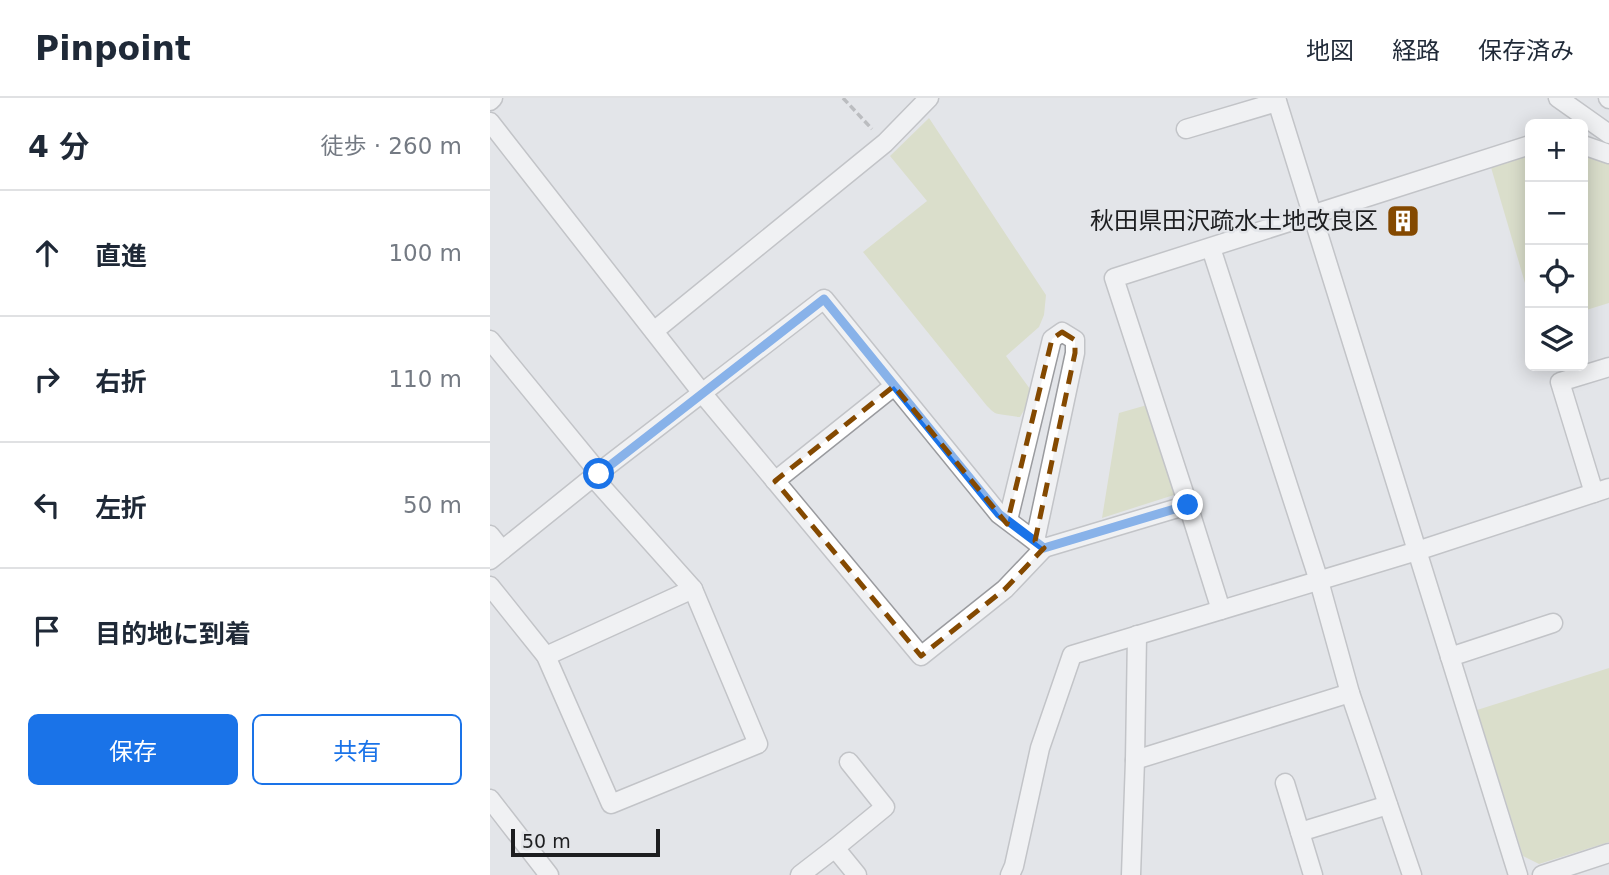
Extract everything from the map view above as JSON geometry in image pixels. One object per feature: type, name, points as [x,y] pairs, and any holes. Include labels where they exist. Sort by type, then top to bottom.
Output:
[{"type":"street","points":[[654,331],[886,143],[929,98]]},
{"type":"street","points":[[1558,98],[1609,134]]},
{"type":"street","points":[[1186,129],[1276,100],[1517,875]]},
{"type":"street","points":[[490,122],[702,393],[921,656],[1005,589],[1039,545],[1075,353],[1075,340],[1062,332],[1052,339],[1008,520]]},
{"type":"street","points":[[1221,610],[1114,278],[1525,147]]},
{"type":"street","points":[[1588,147],[1609,154]]},
{"type":"street","points":[[1211,248],[1319,581],[1350,693],[1412,875]]},
{"type":"street","points":[[490,535],[496,555],[824,299],[999,514],[1039,545]]},
{"type":"street","points":[[490,340],[596,475],[693,589],[758,744],[611,804],[546,656],[490,586]]},
{"type":"street","points":[[1010,875],[1040,748],[1072,655],[1417,551],[1602,491],[1560,382],[1609,367]]},
{"type":"street","points":[[775,481],[894,386]]},
{"type":"street","points":[[1039,545],[1188,505]]},
{"type":"street","points":[[546,656],[693,589]]},
{"type":"street","points":[[1450,657],[1553,623]]},
{"type":"street","points":[[1131,875],[1137,635]]},
{"type":"street","points":[[1135,760],[1350,693]]},
{"type":"street","points":[[800,875],[885,807],[849,762]]},
{"type":"street","points":[[1285,783],[1313,875]]},
{"type":"street","points":[[490,799],[549,875]]},
{"type":"street","points":[[1300,832],[1388,805]]},
{"type":"street","points":[[835,848],[857,875]]},
{"type":"street","points":[[1542,875],[1609,853]]},
{"type":"path","points":[[843,98],[886,143]]},
{"type":"highlighted area","points":[[1062,332],[1075,340],[1075,353],[1035,541],[1044,548],[1005,589],[921,656],[775,481],[894,386],[1007,524],[1052,339]]},
{"type":"green space","points":[[929,118],[1046,295],[1044,315],[1039,327],[1006,356],[1030,389],[1029,402],[1020,417],[995,413],[987,406],[863,252],[927,201],[890,156]]},
{"type":"green space","points":[[1525,154],[1525,283],[1490,164]]},
{"type":"green space","points":[[1588,154],[1609,163],[1609,303],[1588,309]]},
{"type":"green space","points":[[1147,405],[1177,494],[1102,518],[1119,413]]},
{"type":"green space","points":[[1609,668],[1609,842],[1539,864],[1523,856],[1477,710]]},
{"type":"place","name":"秋田県田沢疏水土地改良区","points":[[1403,221]]},
{"type":"route","points":[[599,474],[824,299],[999,514],[1044,548],[1188,505]]}]
